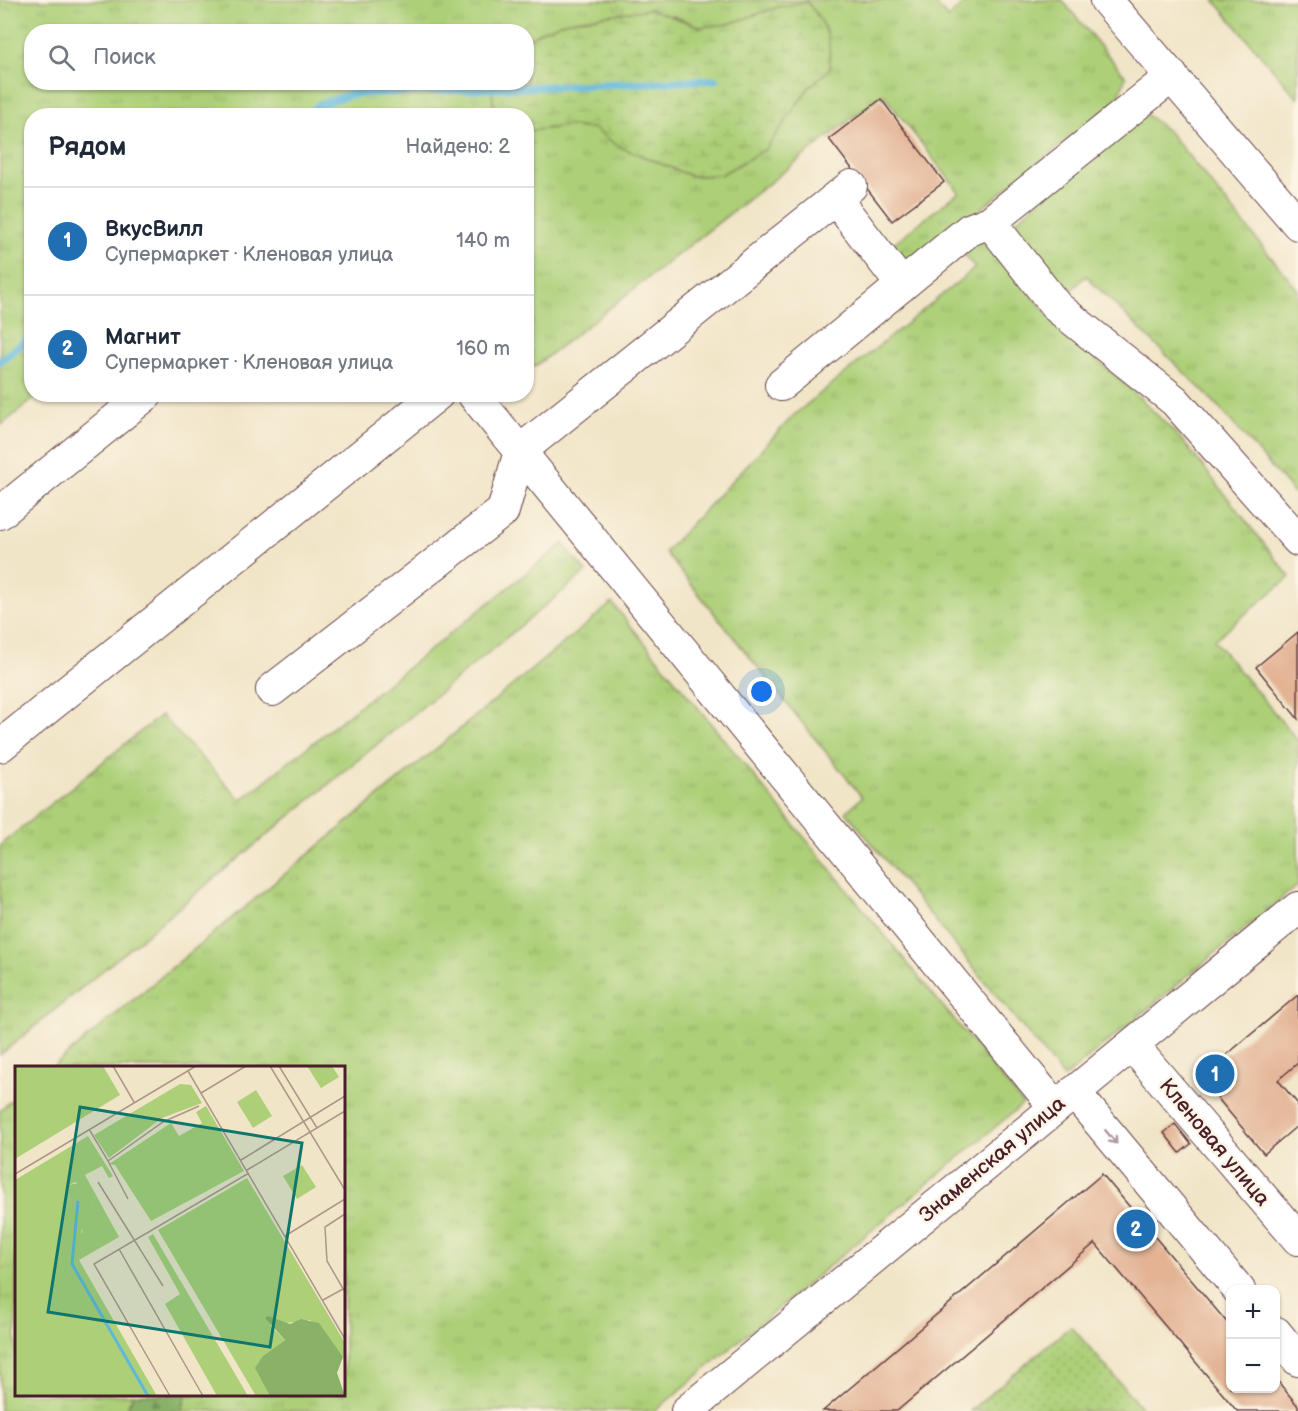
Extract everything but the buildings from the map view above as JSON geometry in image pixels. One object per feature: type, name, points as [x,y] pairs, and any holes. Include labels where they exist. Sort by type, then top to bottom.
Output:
[{"type":"street","points":[[1106,0],[1298,224]]},
{"type":"street","points":[[781,385],[969,230],[990,222],[1172,76]]},
{"type":"street","points":[[272,690],[503,511],[520,451],[843,192],[902,285]]},
{"type":"street","points":[[990,222],[1057,306],[1175,401],[1298,540]]},
{"type":"street","points":[[0,513],[137,402]]},
{"type":"street","points":[[0,746],[428,402]]},
{"type":"street","points":[[480,402],[1064,1099],[1234,1285]]},
{"type":"street","name":"Знаменская улица","points":[[703,1406],[1064,1099],[1298,908]]},
{"type":"street","name":"Кленовая улица","points":[[1132,1045],[1298,1239]]},
{"type":"street","points":[[1279,1339],[1298,1360]]},
{"type":"green space","points":[[0,0],[932,0],[948,18],[968,0],[1062,0],[1126,77],[1117,100],[908,267],[890,246],[959,192],[883,94],[534,367],[534,130],[566,126],[593,128],[618,146],[691,176],[720,175],[766,149],[810,86],[830,69],[781,6],[729,24],[701,27],[674,16],[543,30],[534,36],[534,24],[24,24],[24,90],[493,90],[494,108],[24,108],[24,402],[30,402],[0,426]]},
{"type":"green space","points":[[1214,0],[1298,0],[1298,99]]},
{"type":"green space","points":[[807,2],[824,25],[828,40],[830,69],[810,86],[766,149],[720,175],[691,176],[618,146],[593,128],[566,126],[534,130],[534,108],[494,108],[493,90],[534,90],[534,36],[568,21],[649,9],[701,27],[729,24],[781,6]]},
{"type":"green space","points":[[1143,112],[1169,132],[1298,290],[1298,498],[1217,405],[1086,276],[1068,293],[1011,225]]},
{"type":"green space","points":[[978,233],[1059,327],[1138,396],[1183,441],[1290,577],[1214,640],[1298,741],[1298,885],[1064,1078],[846,812],[862,797],[665,552],[795,414],[975,268],[959,248]]},
{"type":"green space","points":[[563,544],[586,572],[0,1055],[0,845],[161,715],[241,800]]},
{"type":"green space","points":[[612,603],[1023,1104],[655,1411],[182,1411],[186,1396],[345,1396],[345,1066],[53,1066]]},
{"type":"green space","points":[[15,1097],[15,1396],[133,1396],[126,1411],[0,1411],[0,1110]]},
{"type":"green space","points":[[1071,1326],[1144,1411],[970,1411]]},
{"type":"green space","points":[[132,1396],[186,1396],[182,1411],[126,1411]]},
{"type":"waterway","points":[[534,87],[715,80]]},
{"type":"waterway","points":[[315,108],[320,104],[352,94],[456,90]]},
{"type":"waterway","points":[[0,361],[24,342]]},
{"type":"place","name":"ВкусВилл","points":[[1215,1074]]},
{"type":"place","name":"Магнит","points":[[1136,1229]]}]
